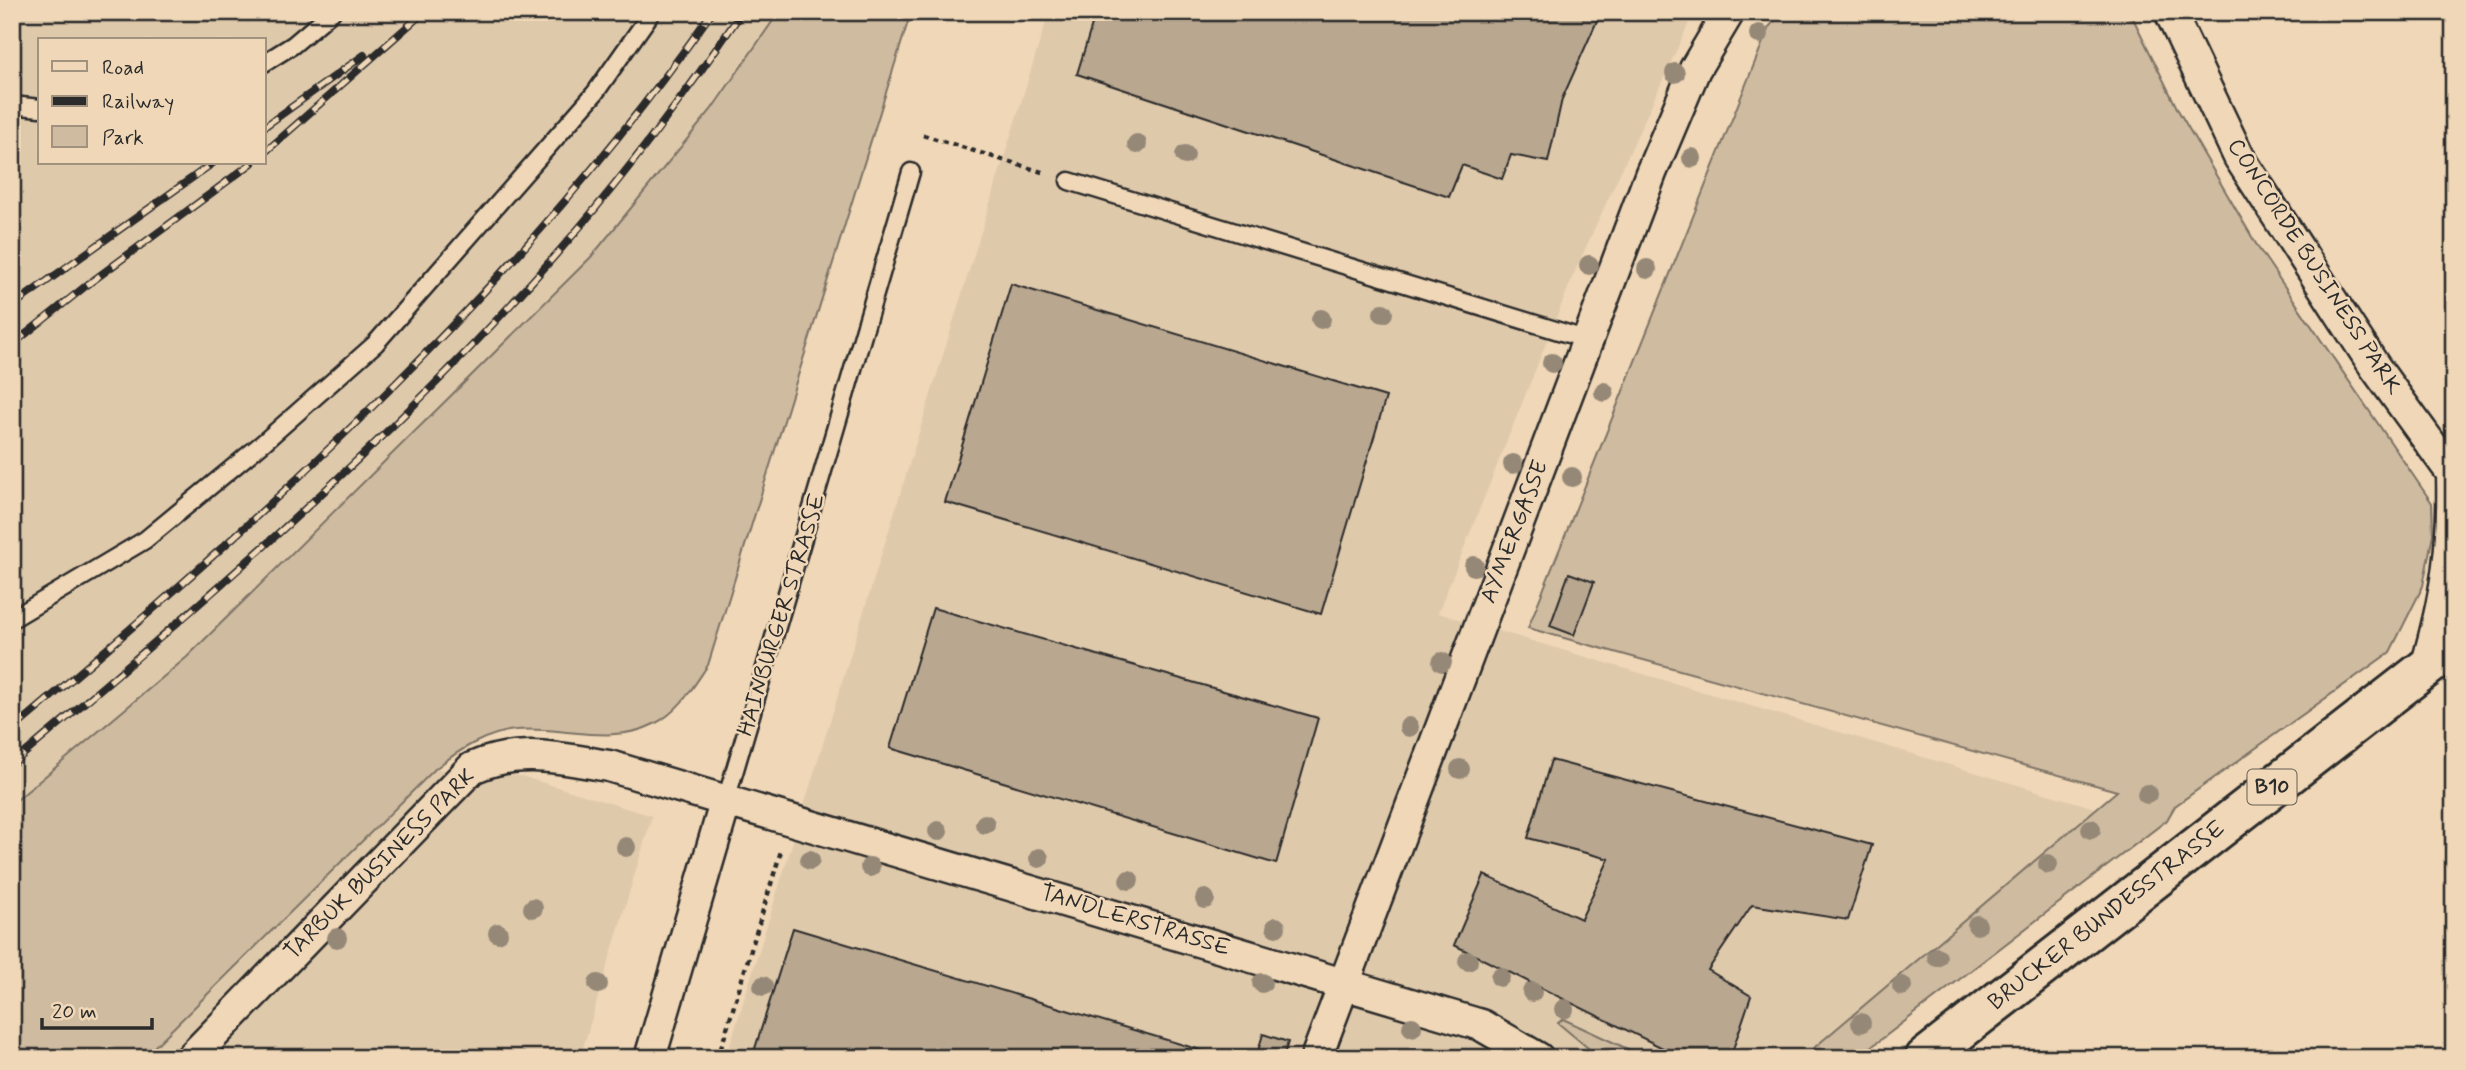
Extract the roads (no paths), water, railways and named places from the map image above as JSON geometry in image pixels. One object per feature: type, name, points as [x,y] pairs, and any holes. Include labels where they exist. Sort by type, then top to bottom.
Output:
[{"type":"main road","name":"BRUCKER BUNDESSTRASSE","points":[[1925,1058],[2440,656]]},
{"type":"street","name":"AYMERGASSE","points":[[1316,1058],[1651,173],[1685,92],[1729,12]]},
{"type":"street","name":"CONCORDE BUSINESS PARK","points":[[2170,12],[2239,158],[2375,367],[2453,475]]},
{"type":"street","points":[[2440,656],[2454,525],[2453,475]]},
{"type":"street","name":"TARBUK BUSINESS PARK","points":[[191,1058],[472,768],[494,758],[527,753],[609,765],[726,800]]},
{"type":"street","name":"TANDLERSTRASSE","points":[[726,800],[1481,1025],[1538,1058]]},
{"type":"street","name":"HAINBURGER STRASSE","points":[[650,1058],[726,800]]},
{"type":"lane","points":[[266,62],[293,45],[331,12]]},
{"type":"lane","points":[[12,619],[145,540],[264,442],[375,344],[595,93],[652,12]]},
{"type":"lane","points":[[12,105],[38,108]]},
{"type":"lane","name":"HAINBURGER STRASSE","points":[[726,800],[911,172]]},
{"type":"lane","points":[[1069,181],[1588,340]]},
{"type":"railway","points":[[266,151],[424,12]]},
{"type":"railway","points":[[12,730],[202,566],[386,394],[473,304],[557,210],[637,113],[712,12]]},
{"type":"railway","points":[[12,764],[231,576],[373,445],[442,377],[509,307],[596,208],[660,126],[742,12]]},
{"type":"railway","points":[[266,126],[364,55]]},
{"type":"railway","points":[[12,306],[212,164]]},
{"type":"railway","points":[[12,345],[87,285],[251,164]]}]
